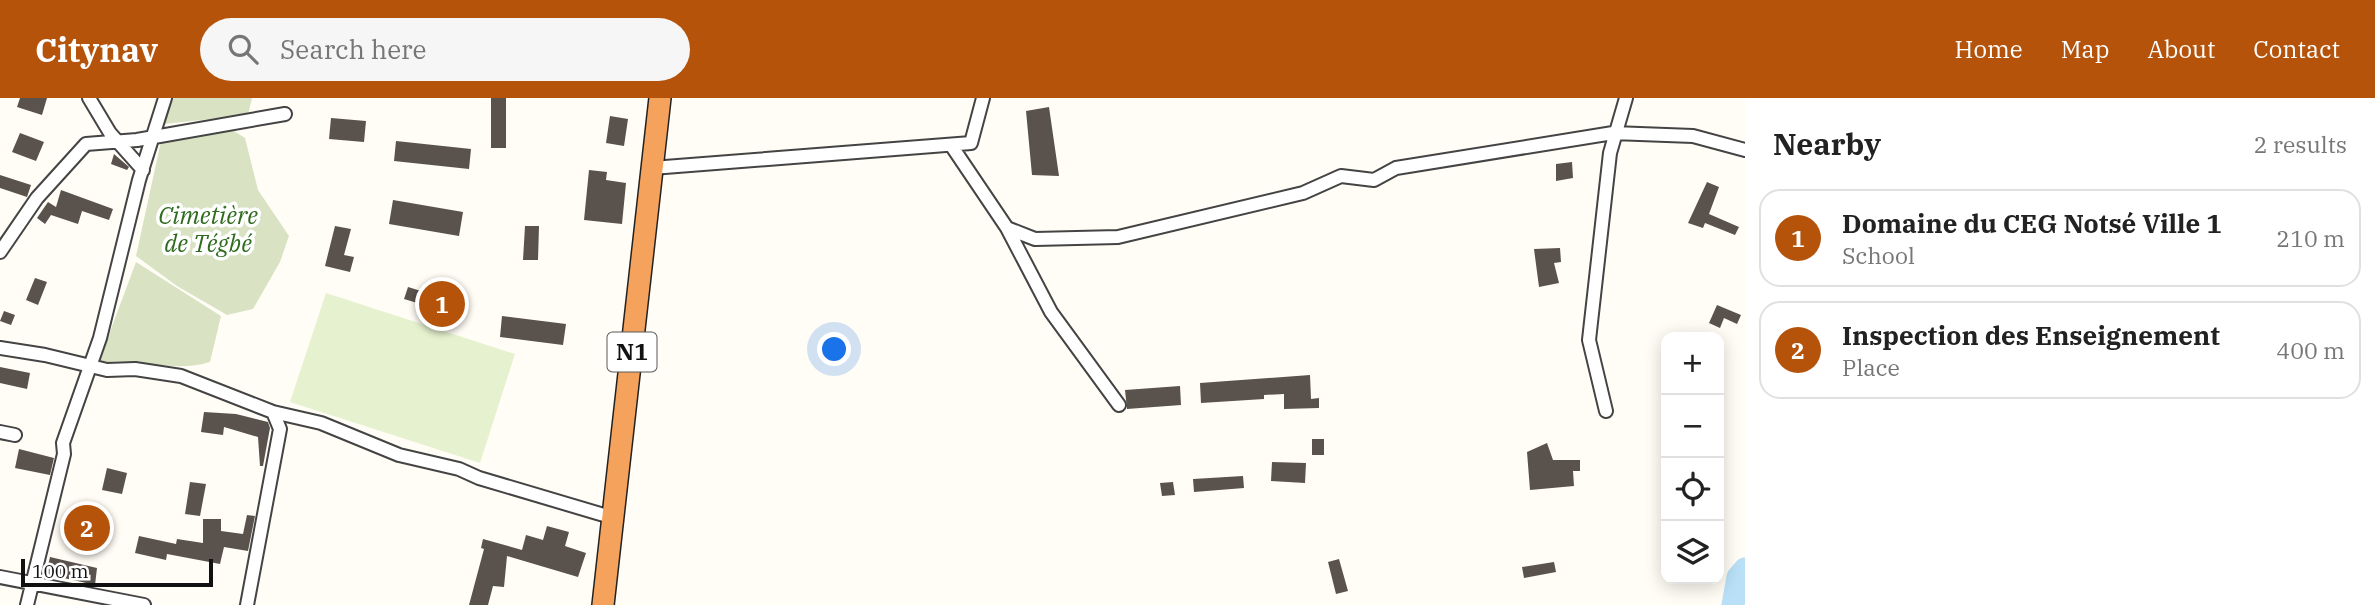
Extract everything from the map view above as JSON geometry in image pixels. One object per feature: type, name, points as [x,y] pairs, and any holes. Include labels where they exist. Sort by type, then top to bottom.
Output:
[{"type":"highway","name":"N1","points":[[603,605],[660,98]]},
{"type":"street","points":[[89,98],[118,141],[142,170]]},
{"type":"street","points":[[27,605],[64,454],[63,443],[91,367],[142,170],[165,98]]},
{"type":"street","points":[[652,168],[971,143],[983,98]]},
{"type":"street","points":[[1606,411],[1589,340],[1613,133],[1626,98]]},
{"type":"street","points":[[0,252],[16,225],[86,144],[285,114]]},
{"type":"street","points":[[1007,228],[1035,239],[1118,237],[1303,193],[1341,176],[1374,180],[1396,168],[1613,133],[1693,136],[1745,150]]},
{"type":"street","points":[[951,145],[1007,228],[1051,312],[1119,405]]},
{"type":"street","points":[[0,348],[45,355],[91,367],[135,369],[181,376],[273,412],[321,423],[399,455],[459,468],[479,478],[614,518]]},
{"type":"street","points":[[247,605],[280,429],[273,412]]},
{"type":"street","points":[[0,432],[15,435]]},
{"type":"street","points":[[0,578],[144,605]]},
{"type":"green space","points":[[173,98],[252,98],[248,115],[164,124]]},
{"type":"green space","name":"Cimetière de Tégbé","points":[[231,129],[245,138],[258,190],[289,236],[280,262],[253,309],[227,315],[177,286],[136,256],[161,141]]},
{"type":"green space","points":[[136,262],[221,316],[210,362],[183,366],[126,362],[98,364]]},
{"type":"green space","points":[[326,293],[515,354],[480,463],[290,402]]},
{"type":"building","points":[[20,98],[47,98],[42,115],[17,107]]},
{"type":"building","points":[[491,98],[506,98],[506,148],[491,148]]},
{"type":"building","points":[[1049,107],[1059,176],[1032,175],[1026,111]]},
{"type":"building","points":[[610,116],[628,119],[624,146],[606,143]]},
{"type":"building","points":[[331,118],[366,121],[364,142],[329,139]]},
{"type":"building","points":[[20,133],[44,142],[36,161],[12,152]]},
{"type":"building","points":[[396,141],[471,149],[469,169],[394,161]]},
{"type":"building","points":[[114,154],[129,167],[127,170],[111,164]]},
{"type":"building","points":[[1572,162],[1573,178],[1556,181],[1556,164]]},
{"type":"building","points":[[589,170],[607,172],[606,180],[626,183],[622,224],[584,220]]},
{"type":"building","points":[[0,175],[31,185],[27,197],[0,188]]},
{"type":"building","points":[[1707,182],[1719,187],[1709,214],[1739,227],[1735,235],[1705,223],[1703,228],[1688,223]]},
{"type":"building","points":[[61,190],[113,209],[109,220],[82,211],[78,224],[51,215],[45,224],[37,218],[48,202],[56,207]]},
{"type":"building","points":[[393,200],[463,212],[459,236],[389,224]]},
{"type":"building","points":[[335,226],[351,229],[344,255],[354,257],[350,272],[325,266]]},
{"type":"building","points":[[525,226],[539,226],[538,260],[523,260]]},
{"type":"building","points":[[1560,248],[1561,262],[1554,263],[1559,283],[1539,287],[1534,249]]},
{"type":"building","points":[[35,278],[47,282],[38,305],[26,300]]},
{"type":"building","points":[[408,287],[437,296],[434,308],[404,299]]},
{"type":"building","points":[[1717,305],[1741,315],[1737,324],[1724,318],[1720,328],[1709,323]]},
{"type":"building","points":[[4,311],[15,315],[11,325],[0,321]]},
{"type":"building","points":[[502,316],[566,324],[563,345],[500,337]]},
{"type":"building","points":[[0,367],[30,373],[27,389],[0,383]]},
{"type":"building","points":[[1310,375],[1311,399],[1319,398],[1319,408],[1284,409],[1284,394],[1264,395],[1264,399],[1201,403],[1200,383]]},
{"type":"building","points":[[1180,386],[1181,405],[1127,409],[1125,390]]},
{"type":"building","points":[[204,412],[236,414],[268,422],[270,428],[263,466],[260,466],[258,437],[224,427],[223,435],[201,432]]},
{"type":"building","points":[[1312,439],[1324,439],[1324,455],[1312,455]]},
{"type":"building","points":[[1547,443],[1553,460],[1580,460],[1580,471],[1573,471],[1574,486],[1530,490],[1527,452]]},
{"type":"building","points":[[19,449],[54,458],[50,475],[15,468]]},
{"type":"building","points":[[1272,462],[1306,463],[1305,483],[1271,481]]},
{"type":"building","points":[[107,468],[127,473],[122,494],[102,490]]},
{"type":"building","points":[[1243,476],[1244,488],[1194,492],[1193,479]]},
{"type":"building","points":[[190,482],[206,484],[200,516],[185,514]]},
{"type":"building","points":[[1173,482],[1175,495],[1162,496],[1160,483]]},
{"type":"building","points":[[247,515],[255,516],[248,551],[224,547],[220,564],[167,554],[166,560],[135,553],[139,536],[176,544],[177,539],[203,543],[203,519],[221,519],[221,531],[243,534]]},
{"type":"building","points":[[75,517],[102,525],[98,540],[71,532]]},
{"type":"building","points":[[547,526],[569,532],[565,546],[586,553],[578,577],[507,556],[504,587],[493,586],[488,605],[469,605],[484,549],[481,548],[483,539],[522,550],[526,535],[543,540]]},
{"type":"building","points":[[50,557],[97,568],[95,585],[46,574]]},
{"type":"building","points":[[1339,559],[1348,591],[1336,594],[1328,562]]},
{"type":"building","points":[[1554,562],[1556,572],[1524,578],[1522,567]]},
{"type":"waterway","points":[[1733,605],[1738,577],[1745,569]]},
{"type":"place","name":"Domaine du CEG Notsé Ville 1","points":[[442,304]]},
{"type":"place","name":"Inspection des Enseignement","points":[[87,528]]}]
